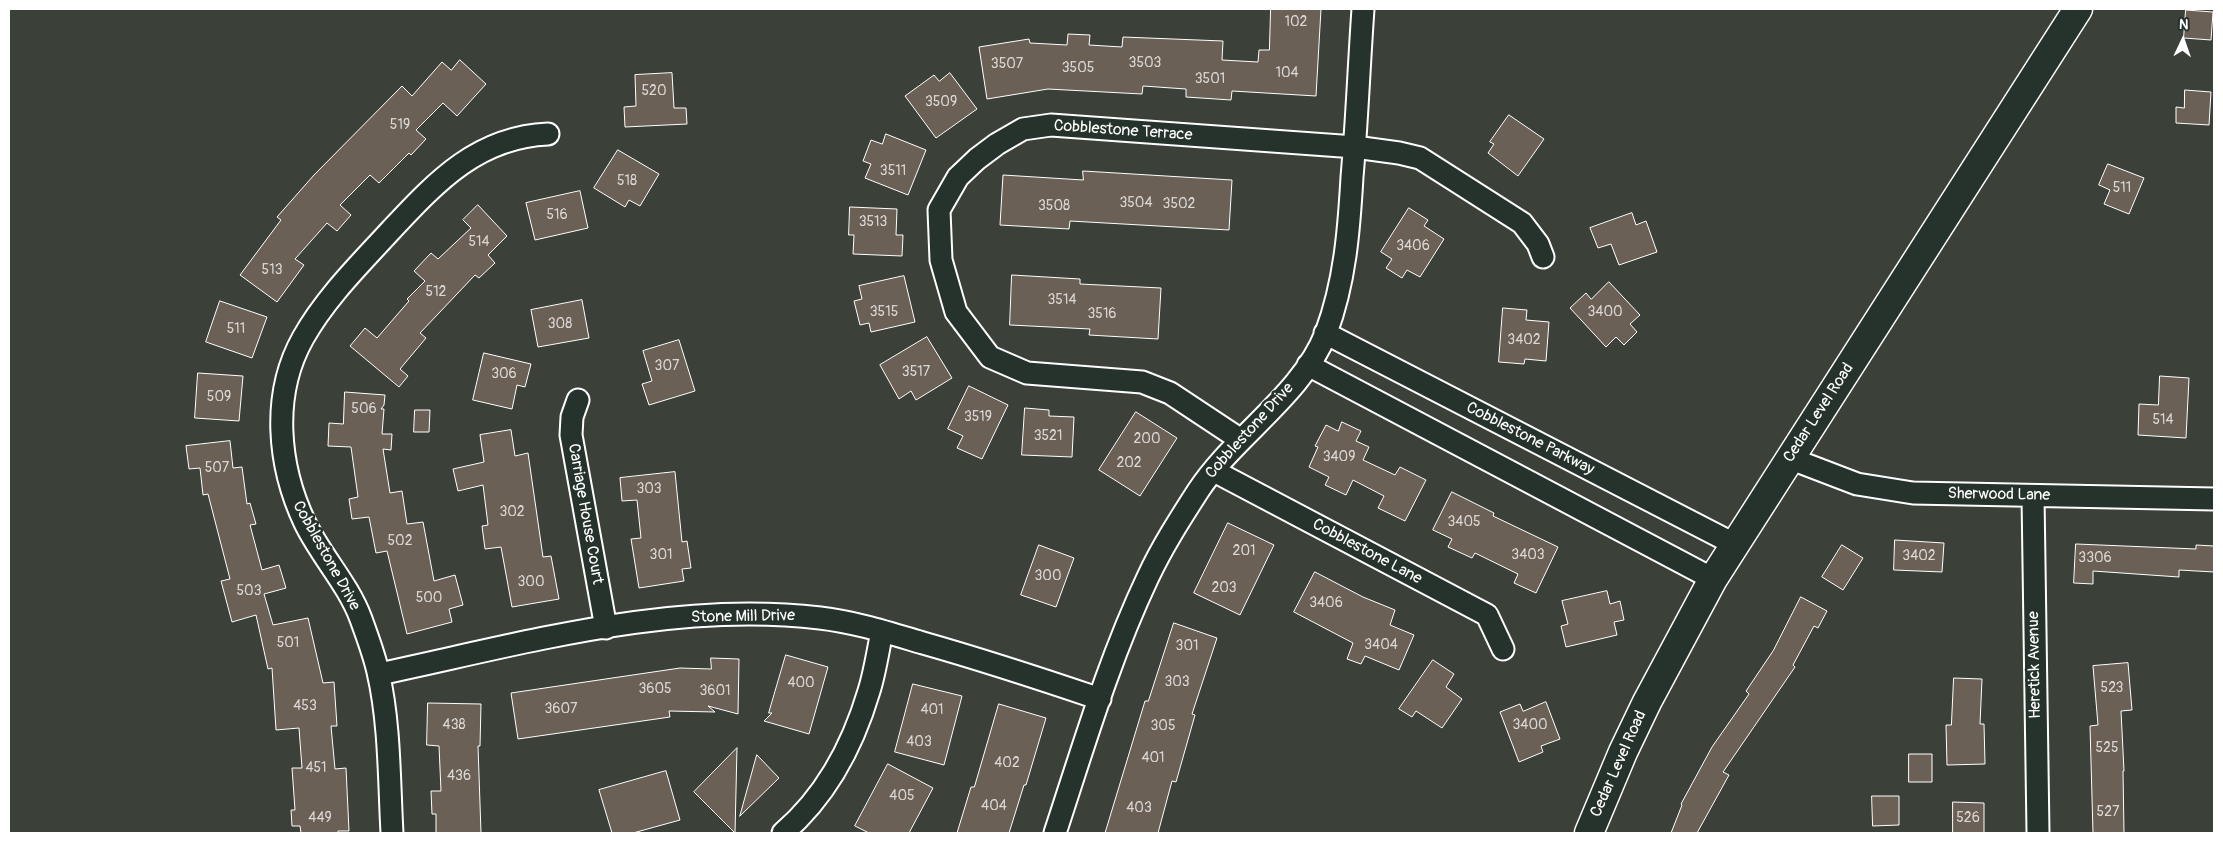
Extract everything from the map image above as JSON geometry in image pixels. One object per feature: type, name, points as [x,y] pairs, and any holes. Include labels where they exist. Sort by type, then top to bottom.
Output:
[{"type":"main road","name":"Cedar Level Road","points":[[1589,833],[1643,710],[1713,579],[2078,9]]},
{"type":"street","name":"Cobblestone Drive","points":[[1055,833],[1100,699],[1148,577],[1171,533],[1200,488],[1241,440],[1277,404],[1308,365],[1325,334],[1336,301],[1345,261],[1355,147],[1362,9]]},
{"type":"street","name":"Cobblestone Terrace","points":[[1241,440],[1170,393],[1142,382],[1027,373],[990,357],[956,312],[940,260],[939,210],[958,178],[977,159],[997,144],[1023,129],[1051,125],[1355,147],[1399,152],[1420,158],[1522,223],[1538,244],[1543,257]]},
{"type":"street","name":"Cobblestone Drive","points":[[392,833],[384,712],[379,674],[360,616],[342,581],[306,526],[296,503],[286,474],[282,448],[283,400],[290,369],[302,340],[320,311],[427,192],[452,170],[480,151],[498,144],[535,135],[548,134]]},
{"type":"street","name":"Cobblestone Parkway","points":[[1325,334],[1734,544]]},
{"type":"street","points":[[1308,365],[1713,579]]},
{"type":"street","name":"Carriage House Court","points":[[578,400],[572,417],[571,435],[606,628]]},
{"type":"street","name":"Sherwood Lane","points":[[1789,458],[1857,484],[1913,494],[2214,499]]},
{"type":"street","name":"Cobblestone Lane","points":[[1214,471],[1487,615],[1503,649]]},
{"type":"street","name":"Heretick Avenue","points":[[2033,496],[2038,833]]},
{"type":"street","name":"Stone Mill Drive","points":[[379,674],[606,628],[655,620],[717,615],[778,614],[821,618],[882,631],[990,662],[1100,699]]},
{"type":"street","points":[[783,833],[817,799],[830,780],[853,736],[870,690],[882,631]]},
{"type":"building","points":[[1271,9],[1321,9],[1316,96],[1232,91],[1231,100],[1186,97],[1186,89],[1143,86],[1142,94],[1048,89],[987,99],[979,47],[1029,39],[1030,43],[1067,45],[1068,34],[1090,35],[1089,45],[1122,47],[1123,37],[1223,41],[1222,60],[1258,62],[1259,50],[1269,50]]},
{"type":"building","points":[[2186,10],[2213,12],[2211,40],[2184,38]]},
{"type":"building","points":[[460,60],[486,84],[457,116],[443,103],[416,130],[426,139],[411,155],[409,153],[379,183],[370,175],[340,205],[351,215],[337,231],[327,223],[295,259],[304,265],[277,302],[240,275],[281,220],[277,217],[314,175],[402,86],[412,96],[442,62],[451,70]]},
{"type":"building","points":[[672,73],[674,108],[686,108],[687,124],[625,127],[624,107],[636,106],[635,75]]},
{"type":"building","points":[[950,73],[977,109],[936,138],[905,96],[934,75],[939,81]]},
{"type":"building","points":[[2185,90],[2211,92],[2209,125],[2176,123],[2176,107],[2184,108]]},
{"type":"building","points":[[1509,115],[1544,139],[1518,176],[1488,153],[1494,144],[1490,142]]},
{"type":"building","points":[[886,134],[926,150],[908,195],[865,178],[871,164],[863,161],[871,140],[882,144]]},
{"type":"building","points":[[618,150],[659,174],[640,206],[629,200],[625,207],[594,188]]},
{"type":"building","points":[[2108,164],[2144,178],[2129,214],[2104,204],[2110,190],[2099,185]]},
{"type":"building","points":[[1083,171],[1232,180],[1229,230],[1070,221],[1069,229],[1000,225],[1003,175],[1083,180]]},
{"type":"building","points":[[580,191],[588,228],[535,240],[526,203]]},
{"type":"building","points":[[478,205],[507,236],[488,255],[495,263],[479,278],[475,275],[420,333],[426,338],[400,369],[408,376],[399,387],[350,346],[365,328],[377,338],[409,301],[407,299],[425,281],[414,271],[431,253],[438,259],[471,228],[463,220]]},
{"type":"building","points":[[850,207],[897,209],[896,235],[903,235],[902,256],[853,254],[854,235],[849,235]]},
{"type":"building","points":[[1409,208],[1428,220],[1424,226],[1444,239],[1420,277],[1407,270],[1402,278],[1386,268],[1392,259],[1381,252]]},
{"type":"building","points":[[1632,213],[1636,225],[1646,221],[1657,252],[1619,265],[1611,244],[1598,248],[1590,228]]},
{"type":"building","points":[[1012,275],[1080,279],[1080,284],[1161,288],[1158,339],[1089,335],[1090,329],[1010,325]]},
{"type":"building","points":[[904,276],[915,322],[871,332],[869,323],[860,325],[854,301],[862,299],[859,286]]},
{"type":"building","points":[[1609,282],[1640,315],[1630,324],[1637,332],[1624,345],[1616,337],[1606,347],[1570,308],[1586,293],[1591,299]]},
{"type":"building","points":[[582,300],[589,338],[538,347],[531,310]]},
{"type":"building","points":[[220,301],[267,317],[252,358],[206,342]]},
{"type":"building","points":[[1503,308],[1527,310],[1526,320],[1549,322],[1546,361],[1525,359],[1524,364],[1499,362]]},
{"type":"building","points":[[927,337],[952,378],[916,400],[911,391],[899,399],[880,365]]},
{"type":"building","points":[[679,340],[695,391],[649,405],[642,384],[652,381],[643,351]]},
{"type":"building","points":[[484,353],[531,364],[525,387],[517,385],[512,409],[473,400]]},
{"type":"building","points":[[198,373],[243,376],[239,421],[195,418]]},
{"type":"building","points":[[2160,376],[2189,378],[2186,438],[2138,435],[2139,404],[2158,405]]},
{"type":"building","points":[[969,386],[1008,405],[982,459],[957,448],[963,436],[948,429]]},
{"type":"building","points":[[345,392],[385,395],[384,405],[381,409],[384,409],[382,434],[392,434],[391,450],[383,449],[390,493],[402,491],[407,524],[423,522],[434,581],[455,575],[463,605],[449,609],[452,622],[407,634],[387,551],[376,553],[369,517],[352,519],[349,499],[358,497],[351,447],[328,446],[329,423],[343,424]]},
{"type":"building","points":[[1025,408],[1049,410],[1049,416],[1074,417],[1072,457],[1022,455]]},
{"type":"building","points":[[415,410],[430,410],[429,432],[414,432]]},
{"type":"building","points":[[1136,412],[1177,438],[1140,496],[1099,470]]},
{"type":"building","points":[[1342,422],[1361,431],[1356,441],[1369,447],[1363,460],[1395,475],[1400,467],[1426,480],[1405,521],[1378,508],[1384,496],[1353,480],[1346,495],[1325,485],[1329,477],[1309,467],[1318,447],[1315,446],[1326,425],[1338,431]]},
{"type":"building","points":[[511,430],[515,456],[528,453],[543,557],[551,556],[559,599],[512,607],[501,547],[485,549],[482,526],[488,525],[483,485],[458,491],[453,469],[484,462],[480,435]]},
{"type":"building","points":[[230,441],[233,468],[242,467],[247,504],[250,503],[256,524],[250,525],[262,570],[279,565],[286,588],[264,594],[273,625],[308,618],[323,683],[334,682],[337,726],[331,726],[335,769],[346,768],[349,831],[338,831],[338,833],[301,833],[300,826],[292,826],[291,810],[295,810],[292,768],[302,768],[299,728],[276,730],[272,668],[268,669],[256,615],[232,622],[221,581],[230,579],[208,494],[203,495],[200,468],[189,469],[186,446]]},
{"type":"building","points":[[675,472],[682,542],[687,541],[691,568],[682,569],[684,581],[639,588],[631,539],[641,538],[637,500],[622,501],[620,478]]},
{"type":"building","points":[[1452,492],[1494,513],[1493,516],[1558,547],[1536,593],[1514,583],[1518,574],[1475,553],[1472,558],[1448,547],[1452,539],[1433,530]]},
{"type":"building","points":[[1228,523],[1274,545],[1240,615],[1194,593]]},
{"type":"building","points":[[1895,540],[1944,543],[1942,572],[1894,570]]},
{"type":"building","points":[[2076,544],[2196,549],[2196,545],[2214,546],[2214,572],[2179,570],[2179,577],[2093,571],[2093,584],[2074,583]]},
{"type":"building","points":[[1039,545],[1074,558],[1056,607],[1021,595]]},
{"type":"building","points":[[1842,545],[1863,558],[1843,590],[1822,577]]},
{"type":"building","points":[[1315,572],[1363,597],[1395,610],[1390,625],[1414,635],[1399,670],[1365,656],[1361,664],[1347,659],[1353,643],[1294,612]]},
{"type":"building","points":[[1607,591],[1610,604],[1620,601],[1624,620],[1614,622],[1617,635],[1566,647],[1561,626],[1568,624],[1562,601]]},
{"type":"building","points":[[1801,597],[1827,611],[1818,628],[1814,626],[1793,665],[1795,667],[1723,772],[1729,775],[1697,833],[1671,833],[1681,804],[1712,747],[1749,694],[1746,691],[1773,651]]},
{"type":"building","points":[[1174,623],[1217,638],[1192,714],[1195,715],[1176,782],[1172,781],[1158,833],[1105,833],[1145,701],[1148,701]]},
{"type":"building","points":[[786,655],[828,667],[809,734],[764,721],[772,713],[769,713]]},
{"type":"building","points":[[711,658],[739,659],[738,714],[708,706],[715,712],[669,711],[670,717],[518,739],[511,693],[680,668],[711,669]]},
{"type":"building","points":[[1433,660],[1454,674],[1446,687],[1462,699],[1442,728],[1416,711],[1412,717],[1399,709]]},
{"type":"building","points":[[2128,663],[2132,710],[2121,711],[2124,771],[2124,833],[2093,833],[2090,726],[2098,725],[2093,666]]},
{"type":"building","points":[[1954,678],[1982,679],[1980,724],[1984,724],[1985,764],[1947,765],[1946,725],[1951,725]]},
{"type":"building","points":[[913,684],[962,696],[944,765],[895,752]]},
{"type":"building","points":[[1546,702],[1560,739],[1541,746],[1543,752],[1519,762],[1500,712],[1520,704],[1523,711]]},
{"type":"building","points":[[428,703],[481,704],[480,746],[478,746],[481,833],[436,833],[436,814],[432,814],[431,791],[441,791],[439,746],[427,745]]},
{"type":"building","points":[[999,704],[1046,718],[1026,785],[1024,785],[1009,833],[957,833],[971,787],[974,787]]},
{"type":"building","points":[[737,748],[735,833],[694,792]]},
{"type":"building","points":[[1909,754],[1932,754],[1932,782],[1909,782]]},
{"type":"building","points":[[757,755],[779,778],[740,816]]},
{"type":"building","points":[[888,764],[933,788],[909,833],[869,833],[855,826]]},
{"type":"building","points":[[666,771],[680,820],[633,833],[612,833],[599,790]]},
{"type":"building","points":[[1872,796],[1899,796],[1899,825],[1873,826]]},
{"type":"building","points":[[1953,802],[1984,803],[1984,833],[1953,833]]}]
